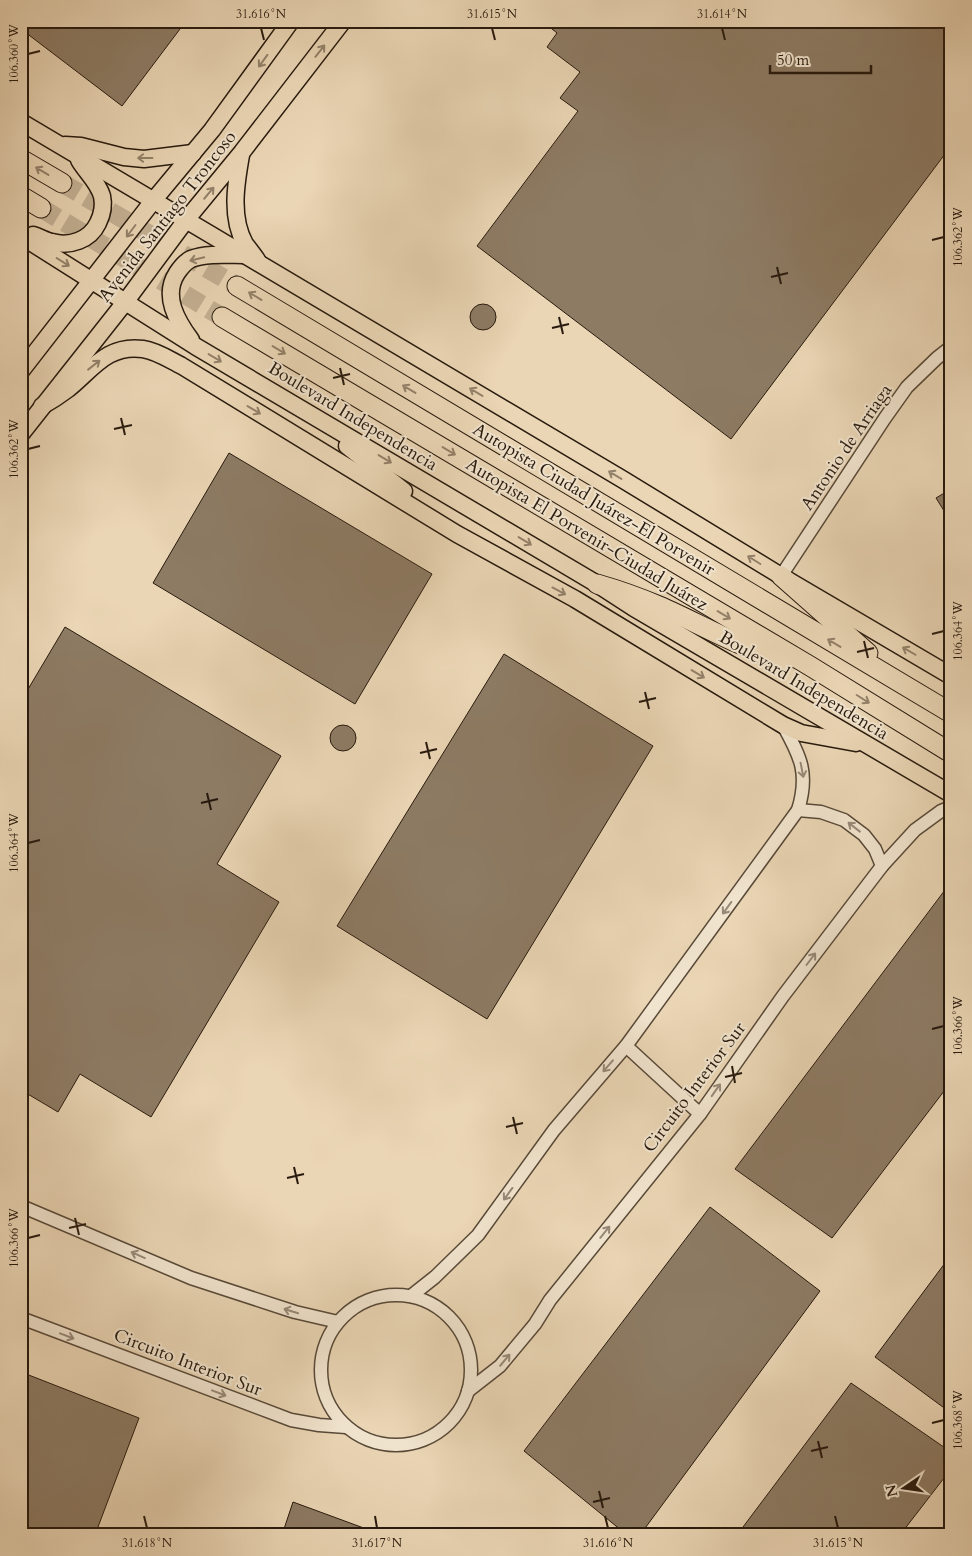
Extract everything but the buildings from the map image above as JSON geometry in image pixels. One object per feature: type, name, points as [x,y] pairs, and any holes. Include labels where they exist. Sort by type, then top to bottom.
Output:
[{"type":"highway","points":[[21,159],[62,183]]},
{"type":"highway","points":[[21,196],[40,208]]},
{"type":"highway","name":"Autopista Ciudad Juárez-El Porvenir","points":[[237,286],[951,713]]},
{"type":"highway","name":"Autopista El Porvenir-Ciudad Juárez","points":[[222,317],[810,666],[951,754]]},
{"type":"highway","points":[[780,576],[904,685]]},
{"type":"highway","points":[[597,584],[628,593],[660,606],[713,632],[772,657],[810,666]]},
{"type":"main road","name":"Avenida Santiago Troncoso","points":[[21,371],[212,130],[292,21]]},
{"type":"main road","name":"Avenida Santiago Troncoso","points":[[21,434],[343,21]]},
{"type":"main road","points":[[21,122],[622,479],[780,576],[951,676]]},
{"type":"main road","points":[[60,144],[81,146],[124,157],[144,159],[193,152]]},
{"type":"main road","points":[[242,152],[236,184],[237,216],[244,242],[260,264]]},
{"type":"main road","points":[[21,235],[34,235],[53,243],[66,244],[87,238],[96,228],[101,217],[102,196],[96,182],[84,168],[76,154]]},
{"type":"main road","name":"Boulevard Independencia","points":[[21,235],[195,346],[597,584],[634,608],[951,794]]},
{"type":"main road","points":[[195,346],[177,319],[171,302],[174,278],[182,266],[189,260],[211,256],[245,255]]},
{"type":"main road","points":[[42,406],[68,389],[91,366],[106,356],[131,349],[156,353],[182,366],[457,534],[575,600],[783,725],[801,733],[866,745]]},
{"type":"main road","points":[[302,410],[457,534]]},
{"type":"street","name":"Antonio de Arriaga","points":[[780,576],[907,387],[951,347]]},
{"type":"street","points":[[411,1296],[435,1277],[478,1235],[554,1130],[626,1046],[798,810],[803,794],[804,773],[796,748],[783,725]]},
{"type":"street","name":"Circuito Interior Sur","points":[[468,1391],[500,1366],[535,1324],[557,1292],[700,1114],[782,996],[882,866],[915,830],[941,811],[951,807]]},
{"type":"street","points":[[798,810],[821,812],[844,820],[864,835],[875,849],[882,866]]},
{"type":"street","points":[[626,1046],[700,1114]]},
{"type":"street","points":[[21,1206],[190,1278],[295,1312],[338,1322]]},
{"type":"street","points":[[391,1294],[411,1296],[431,1303],[448,1315],[461,1331],[469,1350],[472,1371],[468,1391],[462,1407],[452,1420],[439,1431],[424,1439],[406,1444],[374,1442],[355,1434],[346,1427],[329,1402],[323,1382],[322,1361],[327,1340],[338,1322],[353,1308],[371,1298],[391,1294]]},
{"type":"street","name":"Circuito Interior Sur","points":[[21,1318],[291,1420],[346,1427]]},
{"type":"tunnel","points":[[62,183],[237,286]]},
{"type":"tunnel","points":[[41,208],[222,317]]}]
